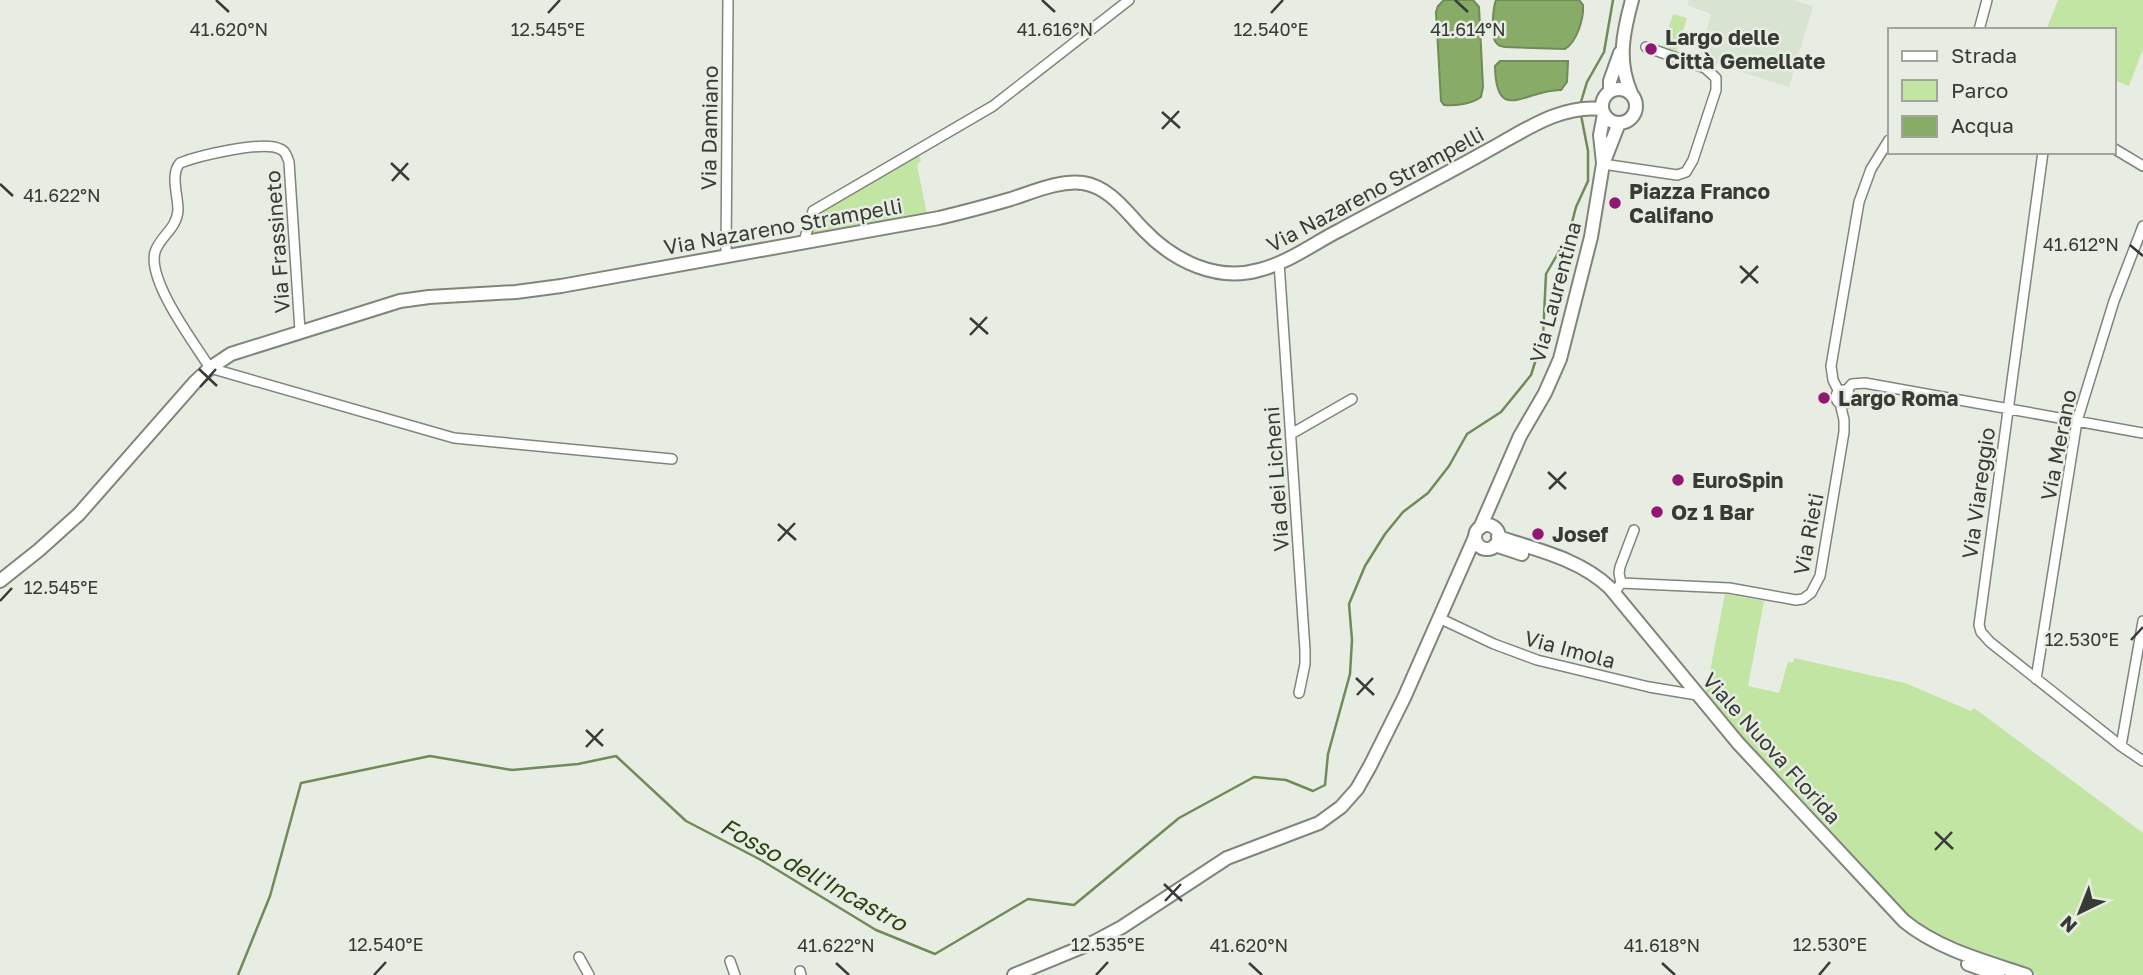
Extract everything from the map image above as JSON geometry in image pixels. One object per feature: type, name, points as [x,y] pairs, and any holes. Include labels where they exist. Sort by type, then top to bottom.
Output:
[{"type":"street","name":"Via Damiano","points":[[726,256],[728,0]]},
{"type":"street","points":[[804,241],[813,211],[993,107],[1129,0]]},
{"type":"street","points":[[1631,93],[1621,88],[1611,90],[1603,98],[1603,111],[1608,119],[1619,123],[1630,120],[1636,110],[1635,98],[1622,68],[1623,46],[1632,0]]},
{"type":"street","points":[[1980,28],[1987,0]]},
{"type":"street","points":[[1611,90],[1610,81],[1623,46]]},
{"type":"street","points":[[1603,164],[1677,174],[1686,172],[1692,163],[1717,88],[1716,78],[1705,68],[1646,47]]},
{"type":"street","name":"Via Nazareno Strampelli","points":[[0,581],[26,562],[79,514],[189,388],[210,368],[236,352],[300,331],[406,300],[539,290],[939,218],[1057,185],[1081,183],[1108,193],[1159,244],[1199,267],[1218,273],[1262,270],[1391,204],[1550,116],[1588,107],[1603,111]]},
{"type":"street","name":"Via Laurentina","points":[[1603,111],[1600,135],[1603,164]]},
{"type":"street","name":"Via Laurentina","points":[[1014,975],[1110,934],[1238,853],[1319,823],[1348,801],[1367,771],[1404,698],[1520,436],[1545,393],[1560,359],[1591,237],[1603,164],[1619,123]]},
{"type":"street","points":[[1888,142],[1871,169],[1856,216],[1831,366],[1833,380],[1842,391],[1852,384],[1865,383],[2143,433]]},
{"type":"street","name":"Via Frassineto","points":[[210,368],[167,299],[155,267],[157,248],[171,230],[176,218],[175,171],[181,162],[243,148],[275,147],[280,148],[286,155],[289,162],[300,331]]},
{"type":"street","points":[[2115,149],[2143,166]]},
{"type":"street","name":"Via Viareggio","points":[[2043,154],[1979,625],[1981,632],[1990,642],[2121,747],[2143,761]]},
{"type":"street","name":"Via Merano","points":[[2036,679],[2077,421],[2114,301],[2143,226]]},
{"type":"street","name":"Via dei Licheni","points":[[1279,262],[1305,650],[1299,693]]},
{"type":"street","points":[[210,368],[454,438],[673,459]]},
{"type":"street","name":"Via Rieti","points":[[1618,587],[1729,588],[1797,600],[1809,596],[1820,576],[1844,432],[1840,403],[1844,404],[1849,400],[1850,395],[1842,391]]},
{"type":"street","points":[[1291,434],[1352,399]]},
{"type":"street","name":"Via Laurentina","points":[[1446,603],[1454,594],[1472,560],[1494,540],[1492,501]]},
{"type":"street","points":[[1487,526],[1494,540],[1477,544],[1478,532],[1487,526]]},
{"type":"street","points":[[1618,587],[1620,567],[1634,530]]},
{"type":"street","name":"Viale Nuova Florida","points":[[1494,540],[1577,564],[1618,587],[1692,694],[1907,924],[1951,948],[2026,975]]},
{"type":"street","name":"Viale Nuova Florida","points":[[1494,540],[1572,570],[1595,584],[1692,694],[1748,764],[1897,924],[1934,948],[1998,975]]},
{"type":"street","name":"Via Imola","points":[[1439,618],[1531,658],[1640,685],[1692,694]]},
{"type":"street","points":[[2121,747],[2143,621]]},
{"type":"street","points":[[579,957],[589,975]]},
{"type":"street","points":[[730,961],[735,975]]},
{"type":"shaded area","points":[[1689,0],[1793,0],[1813,6],[1789,87],[1699,59],[1711,14],[1687,5]]},
{"type":"green space","points":[[2058,0],[2143,0],[2143,49],[2129,86],[2115,81],[2115,28],[2047,28]]},
{"type":"green space","points":[[1673,14],[1687,18],[1677,51],[1663,47]]},
{"type":"green space","points":[[919,155],[921,161],[917,165],[927,214],[812,233],[814,220],[821,211]]},
{"type":"green space","points":[[1725,594],[1764,601],[1748,686],[1779,693],[1788,662],[1793,663],[1794,658],[1905,683],[1971,711],[1974,708],[2143,833],[2143,975],[2038,975],[1943,939],[1915,924],[1705,697]]},
{"type":"water","points":[[1444,0],[1473,0],[1479,7],[1483,87],[1481,97],[1463,104],[1444,105],[1441,101],[1436,12]]},
{"type":"water","points":[[1496,0],[1579,0],[1583,5],[1581,23],[1573,41],[1565,49],[1498,45],[1493,33]]},
{"type":"water","points":[[1500,61],[1568,61],[1567,82],[1561,90],[1507,100],[1501,95],[1497,84],[1495,66]]},
{"type":"waterway","name":"Fosso dell'Incastro","points":[[1580,105],[1587,82],[1604,52],[1613,0]]},
{"type":"waterway","name":"Fosso dell'Incastro","points":[[238,975],[270,896],[301,783],[430,756],[512,770],[578,764],[616,756],[686,821],[761,860],[876,930],[935,954],[1028,899],[1074,905],[1179,818],[1254,777],[1286,780],[1313,791],[1325,785],[1328,754],[1350,674],[1352,640],[1349,604],[1365,566],[1403,512],[1428,493],[1449,466],[1467,434],[1501,412],[1531,375],[1543,337],[1546,274],[1569,234],[1576,207],[1588,181],[1588,151],[1581,115]]},
{"type":"place","name":"Largo delle Città Gemellate","points":[[1651,49]]},
{"type":"place","name":"Piazza Franco Califano","points":[[1615,203]]},
{"type":"place","name":"Largo Roma","points":[[1824,398]]},
{"type":"place","name":"EuroSpin","points":[[1678,480]]},
{"type":"place","name":"Oz 1 Bar","points":[[1657,512]]},
{"type":"place","name":"Josef","points":[[1538,534]]}]
